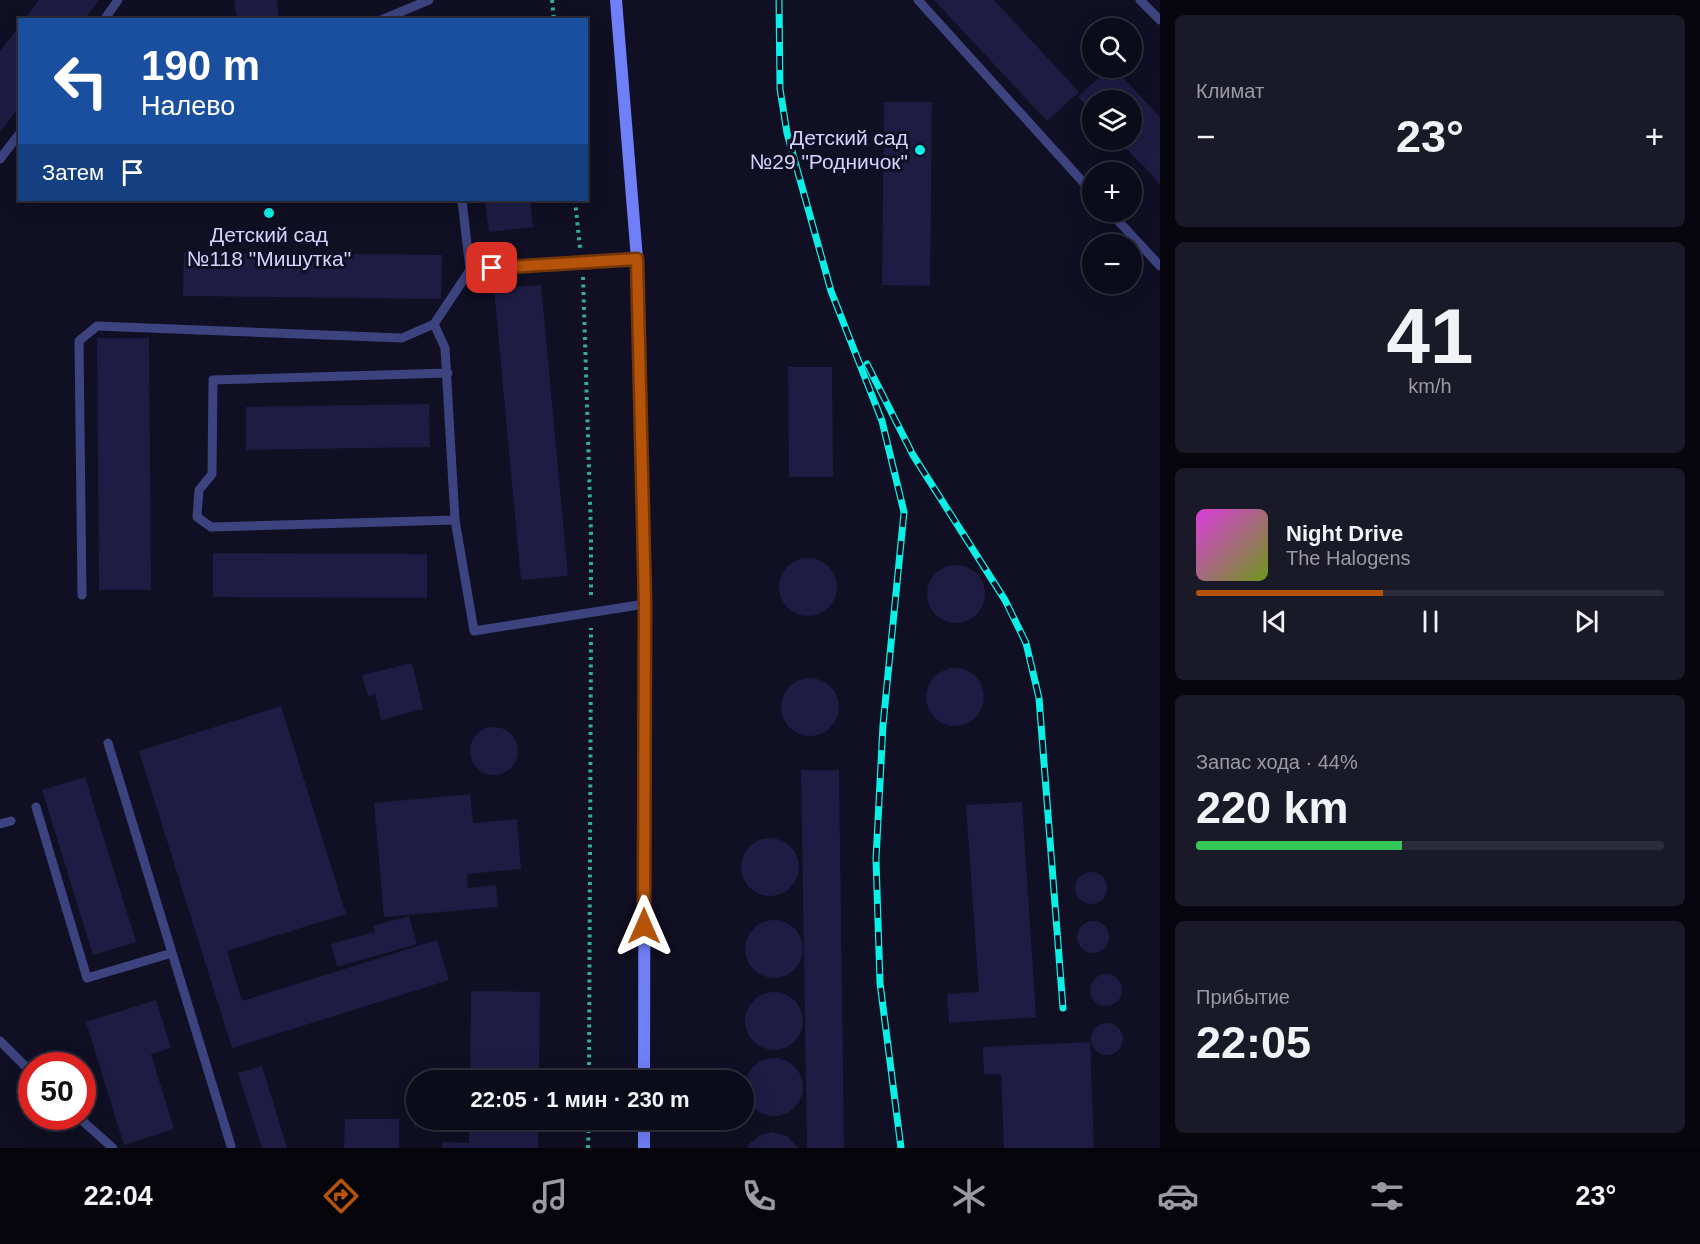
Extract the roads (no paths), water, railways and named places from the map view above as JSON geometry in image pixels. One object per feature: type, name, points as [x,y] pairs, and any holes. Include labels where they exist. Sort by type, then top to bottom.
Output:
[{"type":"main road","points":[[616,0],[637,259],[645,604],[644,1070]]},
{"type":"main road","points":[[644,1130],[644,1148]]},
{"type":"lane","points":[[105,18],[118,0]]},
{"type":"lane","points":[[386,18],[429,0]]},
{"type":"lane","points":[[918,0],[1082,181]]},
{"type":"lane","points":[[1140,0],[1160,20]]},
{"type":"lane","points":[[0,159],[18,136]]},
{"type":"lane","points":[[81,595],[80,341],[97,326],[402,338],[434,324],[470,270],[462,201]]},
{"type":"lane","points":[[1119,222],[1160,266]]},
{"type":"lane","points":[[470,270],[637,259]]},
{"type":"lane","points":[[434,324],[445,348],[455,520],[474,631],[645,604]]},
{"type":"lane","points":[[448,373],[213,380],[212,474],[199,490],[197,517],[211,527],[455,520]]},
{"type":"lane","points":[[108,743],[228,1147]]},
{"type":"lane","points":[[36,807],[87,978],[172,953]]},
{"type":"lane","points":[[0,824],[10,820]]},
{"type":"lane","points":[[0,1041],[18,1059]]},
{"type":"lane","points":[[92,1130],[112,1148]]},
{"type":"railway","points":[[779,0],[780,89],[787,133],[831,291],[882,421],[904,512],[883,725],[876,859],[880,983],[901,1148]]},
{"type":"railway","points":[[867,364],[913,455],[1005,600],[1026,643],[1039,698],[1063,1008]]},
{"type":"place","name":"Детский сад №29 \"Родничок\"","points":[[920,150]]},
{"type":"place","name":"Детский сад №118 \"Мишутка\"","points":[[269,213]]}]
